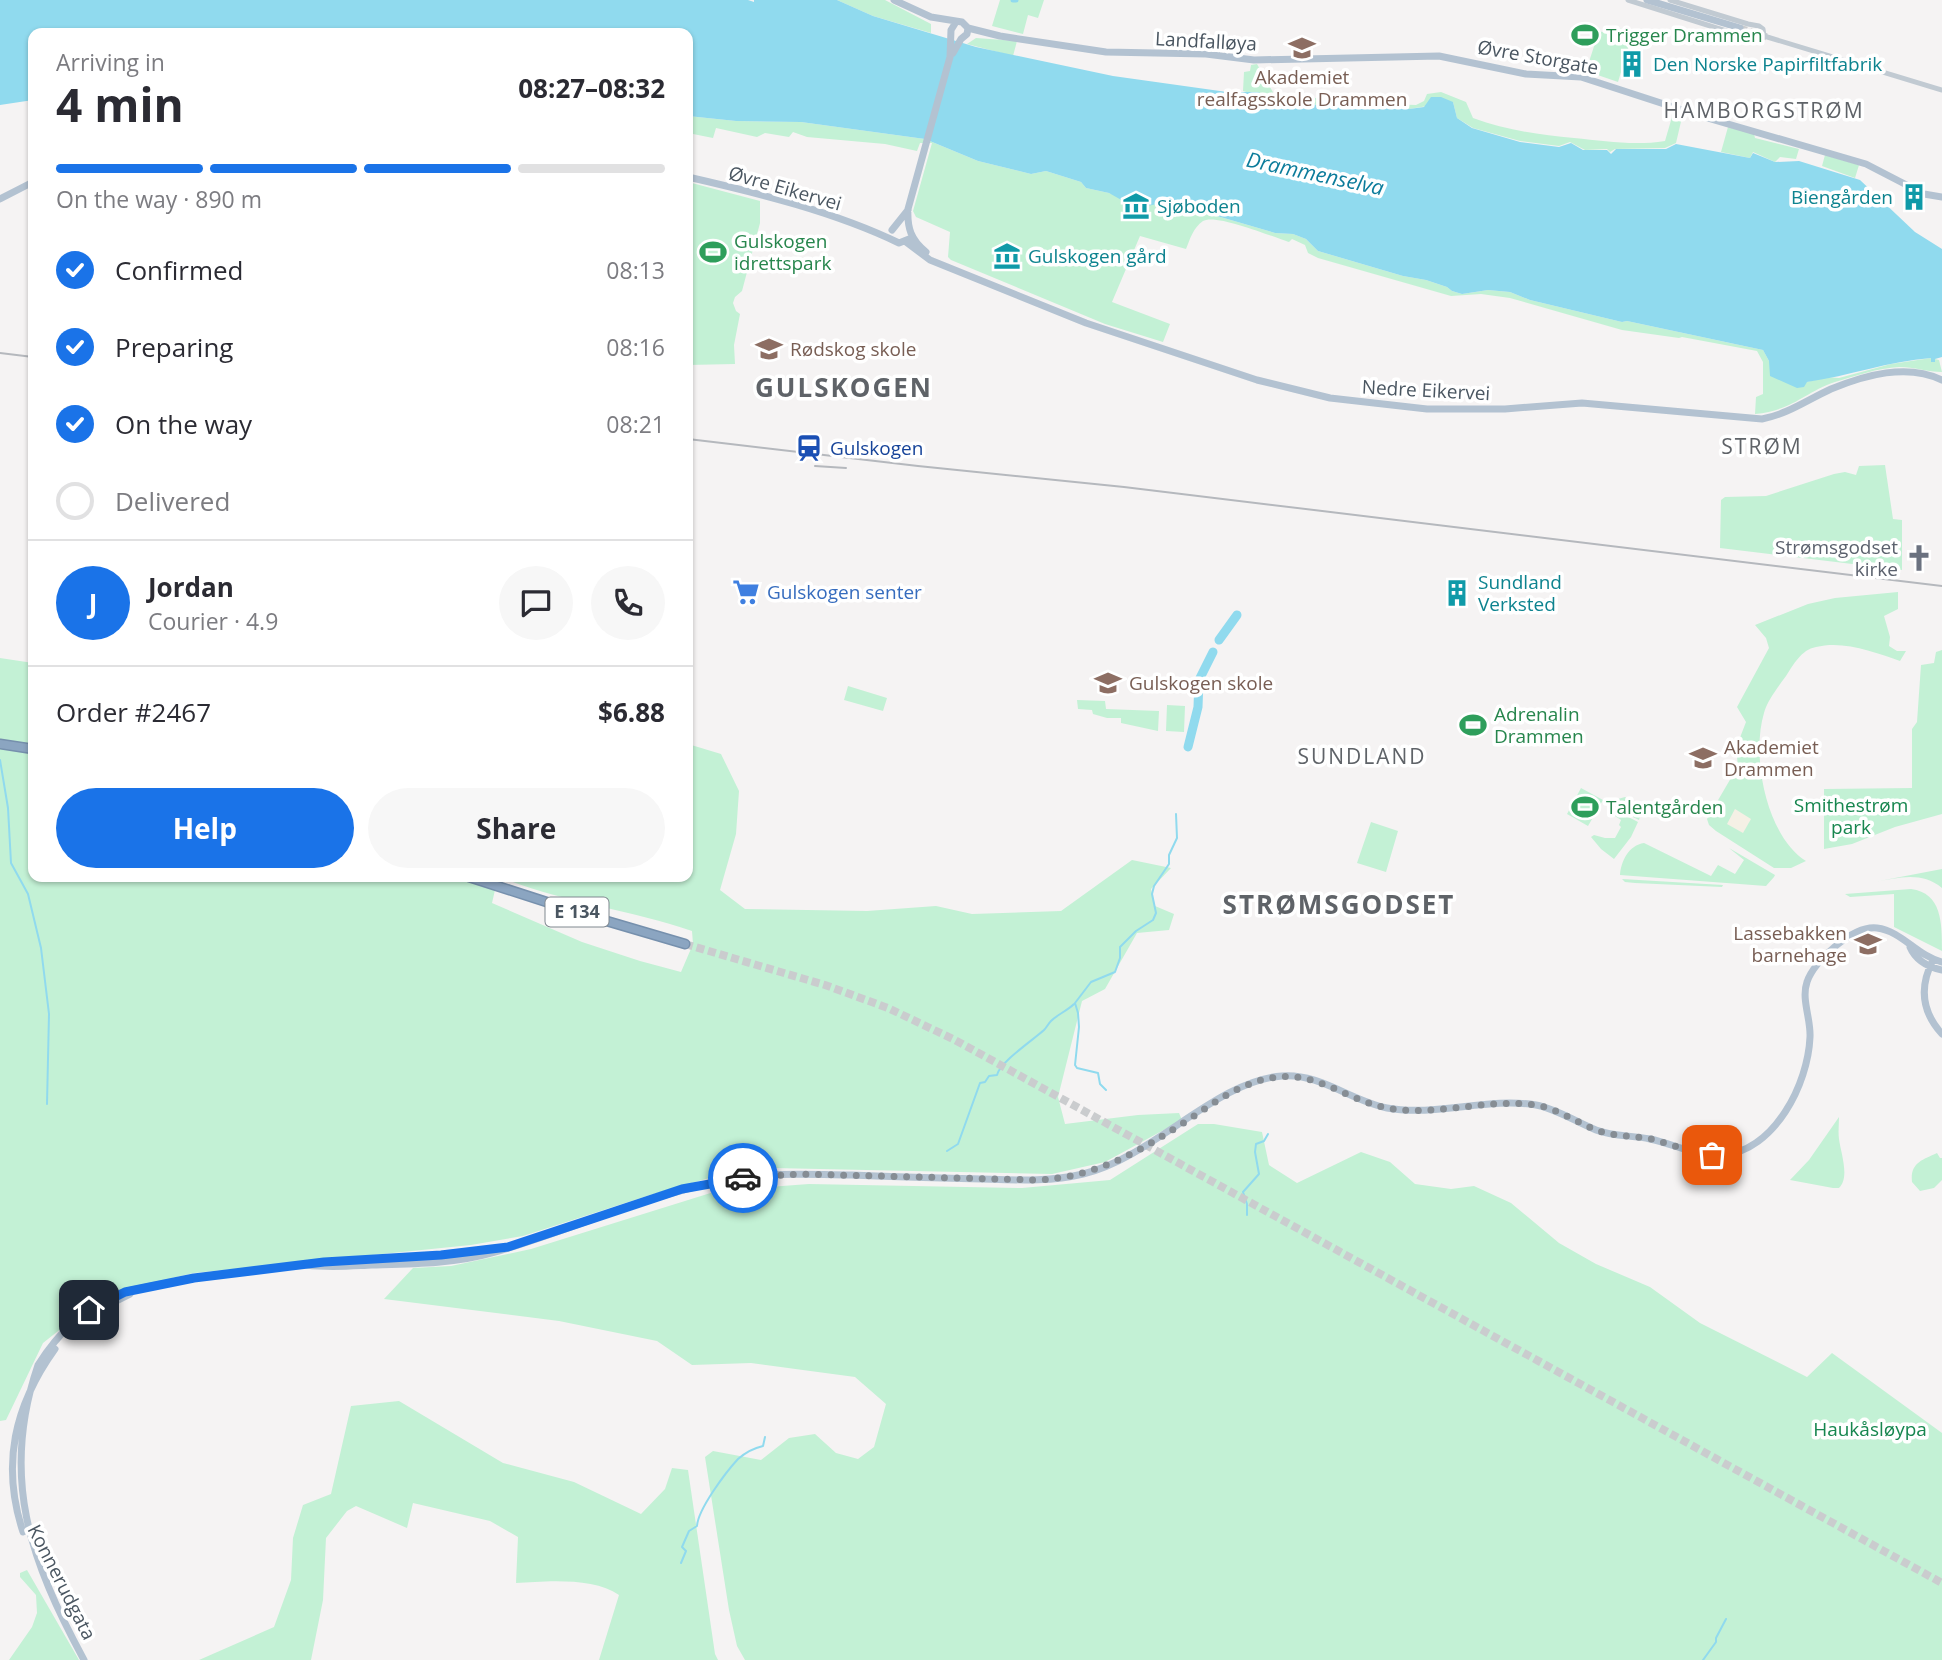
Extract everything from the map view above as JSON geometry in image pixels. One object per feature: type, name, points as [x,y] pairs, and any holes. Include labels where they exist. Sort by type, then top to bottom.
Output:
[{"type":"highway","points":[[0,746],[28,750]]},
{"type":"highway","name":"E 134","points":[[484,882],[593,918],[685,944]]},
{"type":"main road","points":[[894,0],[931,17],[956,22],[955,37],[927,147],[908,209],[908,239]]},
{"type":"main road","points":[[1651,1],[1740,28]]},
{"type":"main road","points":[[931,17],[955,37]]},
{"type":"main road","name":"Landfalløya","points":[[956,22],[1000,36],[1128,54],[1204,54],[1254,60],[1446,56]]},
{"type":"main road","points":[[955,37],[967,34],[968,28]]},
{"type":"main road","name":"Øvre Storgate","points":[[1446,56],[1510,72],[1581,77],[1704,117],[1861,162],[1924,194],[1942,197]]},
{"type":"main road","name":"Øvre Eikervei","points":[[693,178],[760,195],[873,230],[899,243],[908,239]]},
{"type":"main road","points":[[0,199],[28,185]]},
{"type":"main road","points":[[892,239],[895,227],[908,209]]},
{"type":"main road","name":"Øvre Eikervei","points":[[873,230],[907,226]]},
{"type":"main road","name":"Nedre Eikervei","points":[[908,239],[934,260],[1087,323],[1164,347],[1230,372],[1276,385],[1365,403],[1415,409],[1463,410],[1582,404],[1762,419],[1783,414],[1829,390],[1863,378],[1899,372],[1942,380]]},
{"type":"main road","name":"Konnerudgata","points":[[21,1538],[9,1496],[7,1451],[11,1426],[29,1380],[54,1342],[73,1322],[108,1298],[125,1292],[194,1278],[350,1260],[441,1255],[508,1247],[682,1189],[742,1178],[799,1174],[1036,1180],[1080,1175],[1103,1168],[1137,1152],[1239,1089],[1264,1079],[1285,1076],[1314,1080],[1386,1108],[1421,1110],[1528,1104],[1552,1109],[1608,1134],[1651,1139],[1704,1154],[1733,1153],[1765,1136],[1783,1114],[1796,1090],[1810,1041],[1806,986],[1816,967],[1846,938],[1866,929],[1878,928],[1891,932],[1942,970]]},
{"type":"main road","name":"Konnerudgata","points":[[1931,963],[1942,962]]},
{"type":"main road","points":[[1931,963],[1925,978],[1926,1008],[1942,1034]]},
{"type":"main road","name":"Konnerudgata","points":[[86,1660],[34,1558],[20,1523],[12,1473],[14,1442],[31,1388],[64,1338],[92,1313],[144,1288]]},
{"type":"main road","name":"Konnerudgata","points":[[27,1553],[86,1660]]},
{"type":"street","points":[[1628,0],[1758,41],[1764,36]]},
{"type":"street","points":[[1670,0],[1754,25],[1763,29],[1764,36]]},
{"type":"street","points":[[1750,38],[1748,31],[1754,25]]},
{"type":"street","points":[[1764,36],[1942,90]]},
{"type":"green space","points":[[837,0],[885,0],[931,24],[931,33],[873,16]]},
{"type":"green space","points":[[1000,0],[1044,0],[1038,18],[1028,15],[1023,34],[992,26]]},
{"type":"green space","points":[[1612,26],[1633,32],[1618,82],[1586,71],[1599,31],[1609,34]]},
{"type":"green space","points":[[976,38],[1017,41],[1013,56],[967,44]]},
{"type":"green space","points":[[1257,64],[1274,94],[1313,97],[1325,102],[1416,105],[1424,101],[1427,94],[1441,92],[1466,102],[1473,118],[1510,129],[1548,135],[1620,142],[1665,141],[1674,110],[1683,113],[1676,143],[1665,148],[1615,149],[1610,152],[1607,149],[1585,150],[1570,142],[1559,146],[1520,141],[1473,128],[1457,118],[1453,102],[1409,109],[1278,102],[1243,91],[1244,72],[1250,71],[1251,65]]},
{"type":"green space","points":[[693,117],[736,121],[801,122],[925,139],[978,161],[1031,174],[1046,171],[1081,182],[1086,188],[1141,205],[1169,202],[1275,233],[1293,234],[1306,239],[1318,251],[1403,276],[1426,280],[1462,294],[1488,290],[1510,292],[1530,300],[1622,322],[1763,350],[1769,361],[1807,382],[1826,377],[1839,378],[1891,364],[1931,358],[1935,362],[1935,359],[1939,360],[1942,372],[1899,367],[1875,371],[1824,386],[1779,409],[1755,414],[1756,397],[1763,394],[1763,362],[1757,351],[1682,337],[1622,330],[1510,298],[1481,294],[1451,296],[1318,258],[1308,253],[1305,245],[1292,239],[1289,242],[1231,223],[1209,219],[1197,227],[1186,249],[1140,236],[1112,302],[1170,324],[1163,342],[1105,324],[951,260],[948,257],[950,232],[916,217],[913,211],[932,143],[920,143],[917,151],[885,144],[807,137],[793,132],[789,137],[765,133],[757,137],[716,128],[713,138],[693,134]]},
{"type":"green space","points":[[1728,127],[1754,134],[1755,138],[1799,149],[1796,159],[1780,157],[1775,162],[1753,152],[1750,158],[1721,152]]},
{"type":"green space","points":[[1825,155],[1859,165],[1855,178],[1822,166]]},
{"type":"green space","points":[[693,183],[760,201],[760,223],[742,291],[733,303],[740,314],[734,345],[735,364],[693,365]]},
{"type":"green space","points":[[1885,465],[1893,519],[1902,520],[1902,570],[1720,548],[1721,500],[1725,497],[1766,496],[1834,474],[1845,472],[1856,475],[1859,466]]},
{"type":"green space","points":[[1898,592],[1898,609],[1884,616],[1890,637],[1889,646],[1897,651],[1906,651],[1900,661],[1848,646],[1826,645],[1811,649],[1795,662],[1768,704],[1760,731],[1759,751],[1765,794],[1781,833],[1792,849],[1806,861],[1791,868],[1774,868],[1716,831],[1707,819],[1738,766],[1736,748],[1746,722],[1737,707],[1769,648],[1766,638],[1755,625],[1808,604],[1835,598]]},
{"type":"green space","name":"Smithestrøm park","points":[[1942,650],[1942,814],[1895,827],[1852,844],[1824,849],[1824,789],[1912,788],[1912,729],[1917,722],[1921,665],[1934,663],[1936,652]]},
{"type":"green space","points":[[0,658],[28,662],[28,882],[497,882],[492,903],[582,942],[681,972],[693,944],[692,931],[513,882],[693,882],[693,746],[721,754],[739,791],[736,834],[720,890],[745,909],[867,911],[936,906],[972,914],[1061,911],[1132,860],[1171,868],[1151,889],[1155,906],[1174,914],[1169,930],[1137,933],[1105,989],[1082,1001],[1058,1097],[1065,1124],[1179,1113],[1182,1120],[1105,1162],[1052,1174],[773,1168],[720,1175],[523,1236],[471,1245],[194,1273],[106,1293],[43,1343],[6,1420],[0,1421]]},
{"type":"green space","points":[[848,686],[887,698],[883,711],[844,700]]},
{"type":"green space","points":[[1077,700],[1105,701],[1106,709],[1159,711],[1158,731],[1121,723],[1121,718],[1107,718],[1093,714],[1092,710],[1078,709]]},
{"type":"green space","points":[[1167,705],[1185,706],[1184,732],[1166,731]]},
{"type":"green space","name":"Talentgården","points":[[1581,788],[1603,800],[1588,826],[1567,814]]},
{"type":"green space","points":[[1625,797],[1643,806],[1639,820],[1612,807],[1618,799]]},
{"type":"green space","points":[[1611,808],[1638,822],[1631,837],[1614,859],[1591,837],[1594,835],[1615,838],[1621,827],[1621,820],[1609,812]]},
{"type":"green space","points":[[1371,822],[1398,831],[1386,872],[1357,863]]},
{"type":"green space","points":[[1644,843],[1711,876],[1718,865],[1735,874],[1744,860],[1729,848],[1775,875],[1766,886],[1620,875],[1627,854]]},
{"type":"green space","points":[[1942,869],[1942,888],[1926,879],[1918,878],[1874,882]]},
{"type":"green space","points":[[1622,879],[1723,885],[1635,883]]},
{"type":"green space","points":[[1911,889],[1929,896],[1938,911],[1942,951],[1894,927],[1894,894],[1850,897],[1845,894]]},
{"type":"green space","points":[[1839,1117],[1844,1178],[1839,1188],[1790,1180],[1809,1160]]},
{"type":"green space","name":"Haukåsløypa","points":[[1198,1124],[1262,1132],[1269,1165],[1297,1183],[1361,1152],[1390,1162],[1415,1184],[1451,1189],[1474,1186],[1511,1203],[1559,1243],[1596,1264],[1650,1287],[1700,1323],[1807,1377],[1832,1353],[1942,1433],[1942,1660],[745,1660],[737,1646],[729,1610],[705,1457],[713,1451],[761,1460],[789,1438],[815,1434],[836,1453],[858,1459],[874,1447],[886,1404],[855,1377],[751,1363],[692,1365],[657,1341],[559,1321],[384,1299],[413,1268],[451,1266],[531,1249],[717,1191],[809,1184],[1022,1188],[1110,1180]]},
{"type":"green space","points":[[1937,1153],[1942,1158],[1942,1180],[1934,1188],[1920,1191],[1912,1182],[1913,1170],[1918,1163]]},
{"type":"green space","points":[[399,1401],[503,1463],[574,1482],[641,1514],[665,1489],[672,1468],[688,1470],[718,1660],[599,1660],[619,1595],[597,1585],[583,1583],[516,1583],[518,1537],[490,1521],[413,1503],[407,1528],[356,1506],[347,1511],[326,1538],[323,1600],[311,1660],[199,1660],[274,1627],[291,1580],[293,1538],[303,1505],[331,1494],[351,1406]]},
{"type":"green space","points":[[27,1570],[79,1660],[9,1660],[32,1627],[37,1613],[36,1595],[20,1577],[20,1573]]},
{"type":"sand","points":[[1735,809],[1751,819],[1743,833],[1727,824]]},
{"type":"water","name":"Drammenselva","points":[[0,0],[837,0],[873,16],[976,47],[1113,76],[1227,92],[1258,92],[1281,103],[1307,102],[1319,106],[1357,104],[1409,109],[1424,107],[1431,97],[1441,97],[1453,102],[1457,118],[1472,128],[1520,142],[1559,147],[1571,143],[1583,150],[1607,150],[1611,154],[1616,149],[1666,149],[1676,144],[1750,158],[1753,153],[1775,162],[1799,161],[1860,180],[1915,232],[1942,249],[1942,357],[1935,359],[1935,362],[1931,362],[1931,358],[1884,365],[1807,382],[1804,387],[1797,388],[1770,376],[1769,361],[1763,350],[1622,322],[1530,300],[1510,292],[1488,290],[1462,294],[1426,280],[1403,276],[1318,251],[1306,239],[1293,234],[1275,233],[1169,202],[1132,206],[1109,193],[1086,188],[1081,182],[1046,171],[1031,174],[978,161],[925,139],[801,122],[736,121],[693,117],[693,28],[28,28],[28,101],[0,105]]},
{"type":"waterway","points":[[1219,640],[1237,615]]},
{"type":"waterway","points":[[1188,747],[1198,707],[1199,680],[1213,652]]},
{"type":"waterway","points":[[0,760],[8,808],[11,863],[28,894],[41,948],[49,1014],[47,1104]]},
{"type":"waterway","points":[[1106,1090],[1100,1084],[1098,1073],[1077,1068],[1075,1065],[1079,1027],[1075,1003],[1091,982],[1115,972],[1120,958],[1120,947],[1136,931],[1153,920],[1156,913],[1152,894],[1154,886],[1169,864],[1169,855],[1177,838],[1176,814]]},
{"type":"waterway","points":[[947,1151],[958,1144],[980,1083],[985,1082],[989,1076],[997,1075],[1010,1058],[1074,1004]]},
{"type":"waterway","points":[[1247,1215],[1243,1192],[1259,1174],[1256,1144],[1264,1141],[1268,1134]]},
{"type":"waterway","points":[[681,1563],[686,1551],[682,1547],[689,1531],[697,1526],[702,1510],[713,1491],[738,1459],[763,1446],[765,1437]]},
{"type":"waterway","points":[[1703,1660],[1716,1642],[1726,1619]]},
{"type":"tunnel","points":[[1740,28],[1767,37]]},
{"type":"tunnel","points":[[685,944],[825,985],[888,1008],[955,1040],[1942,1583]]},
{"type":"railway","points":[[0,353],[28,356]]},
{"type":"railway","points":[[693,440],[1124,487],[1942,586]]},
{"type":"railway","points":[[815,466],[846,468]]},
{"type":"way so far","points":[[743,1178],[799,1174],[1049,1180],[1080,1175],[1103,1168],[1151,1144],[1239,1089],[1271,1077],[1285,1076],[1314,1080],[1362,1100],[1393,1109],[1421,1110],[1516,1104],[1540,1106],[1608,1134],[1651,1139],[1712,1155]]},
{"type":"place","name":"Trigger Drammen","points":[[1585,35]]},
{"type":"place","name":"Akademiet realfagsskole Drammen","points":[[1302,48]]},
{"type":"place","name":"Den Norske Papirfiltfabrik","points":[[1632,64]]},
{"type":"place","name":"Biengården","points":[[1914,197]]},
{"type":"place","name":"Sjøboden","points":[[1136,206]]},
{"type":"place","name":"Gulskogen idrettspark","points":[[713,252]]},
{"type":"place","name":"Gulskogen gård","points":[[1007,256]]},
{"type":"place","name":"Rødskog skole","points":[[769,349]]},
{"type":"place","name":"Gulskogen","points":[[809,448]]},
{"type":"place","name":"Strømsgodset kirke","points":[[1919,558]]},
{"type":"place","name":"Gulskogen senter","points":[[746,592]]},
{"type":"place","name":"Sundland Verksted","points":[[1457,593]]},
{"type":"place","name":"Gulskogen skole","points":[[1108,683]]},
{"type":"place","name":"Adrenalin Drammen","points":[[1473,725]]},
{"type":"place","name":"Akademiet Drammen","points":[[1703,758]]},
{"type":"place","name":"Talentgården","points":[[1585,807]]},
{"type":"place","name":"Lassebakken barnehage","points":[[1868,944]]},
{"type":"district","name":"HAMBORGSTRØM","points":[[1764,111]]},
{"type":"district","name":"GULSKOGEN","points":[[844,388]]},
{"type":"district","name":"STRØM","points":[[1762,447]]},
{"type":"district","name":"SUNDLAND","points":[[1362,757]]},
{"type":"district","name":"STRØMSGODSET","points":[[1339,905]]},
{"type":"route","points":[[89,1310],[108,1298],[125,1292],[194,1278],[324,1262],[393,1259],[508,1247],[682,1189],[743,1178]]}]
